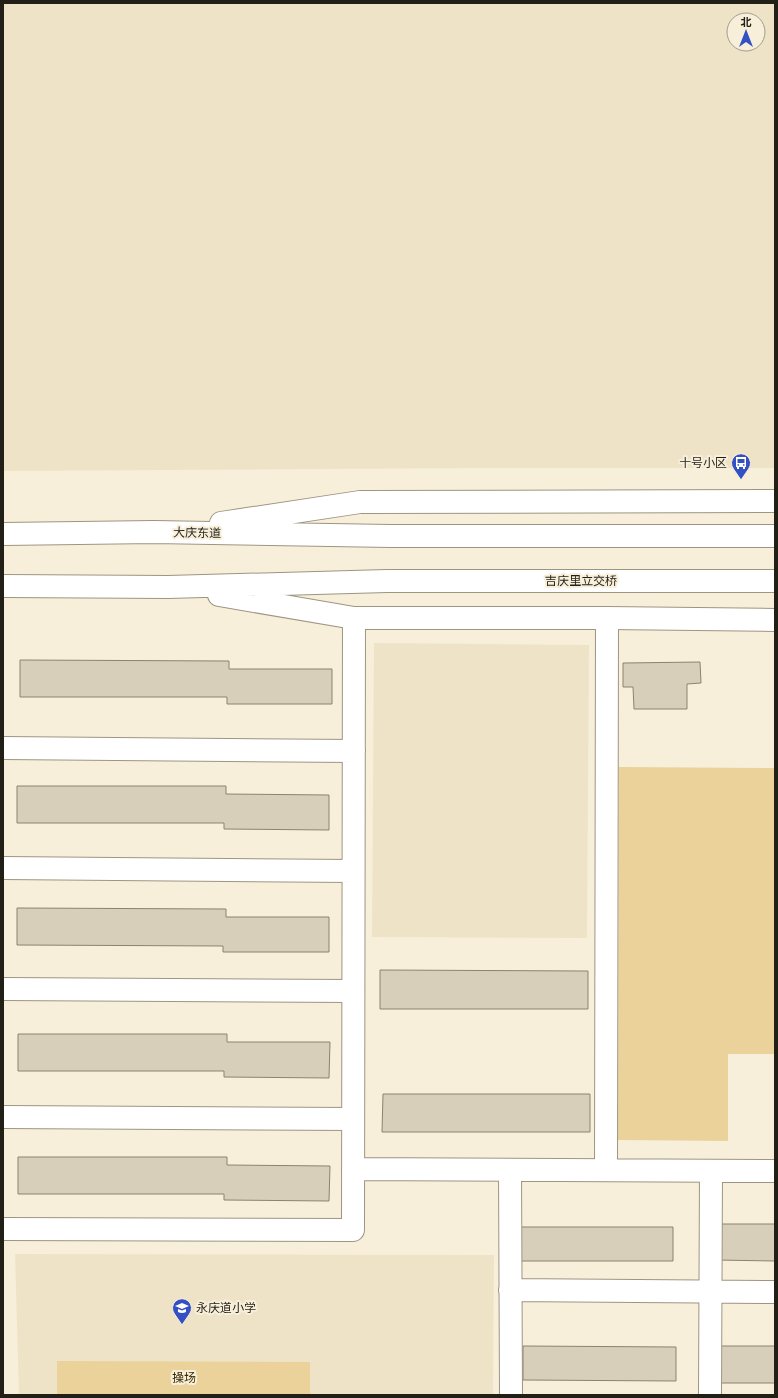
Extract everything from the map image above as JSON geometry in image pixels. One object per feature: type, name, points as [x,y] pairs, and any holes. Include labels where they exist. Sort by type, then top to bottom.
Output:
[{"type":"main road","points":[[154,532],[360,502],[775,501]]},
{"type":"main road","name":"大庆东道","points":[[3,534],[154,532],[391,536],[775,536]]},
{"type":"main road","name":"吉庆里立交桥","points":[[168,586],[387,581],[775,581]]},
{"type":"main road","points":[[3,586],[168,586],[354,618],[775,620]]},
{"type":"main road","points":[[3,1229],[353,1230],[354,618]]},
{"type":"main road","points":[[606,618],[606,1170]]},
{"type":"main road","points":[[3,748],[354,751]]},
{"type":"main road","points":[[3,868],[353,871]]},
{"type":"main road","points":[[3,989],[353,991]]},
{"type":"main road","points":[[3,1117],[353,1119]]},
{"type":"main road","points":[[353,1169],[775,1171]]},
{"type":"main road","points":[[510,1170],[511,1395]]},
{"type":"main road","points":[[710,1395],[711,1171]]},
{"type":"main road","points":[[510,1290],[775,1292]]},
{"type":"shaded area","points":[[3,3],[775,3],[775,468],[3,471]]},
{"type":"shaded area","points":[[374,643],[589,645],[587,938],[372,937]]},
{"type":"shaded area","name":"永庆道小学","points":[[15,1254],[494,1255],[493,1395],[19,1395]]},
{"type":"green space","points":[[619,767],[775,768],[775,1054],[728,1054],[728,1141],[618,1140]]},
{"type":"green space","name":"操场","points":[[57,1361],[310,1362],[310,1395],[57,1395]]},
{"type":"building","points":[[20,660],[229,661],[229,669],[332,669],[332,704],[227,704],[227,697],[20,697]]},
{"type":"building","points":[[700,662],[701,683],[687,684],[687,709],[634,709],[633,687],[623,687],[623,663]]},
{"type":"building","points":[[17,786],[226,786],[226,794],[329,795],[329,830],[224,829],[224,823],[17,823]]},
{"type":"building","points":[[17,908],[226,909],[226,917],[329,917],[329,952],[223,952],[223,946],[17,945]]},
{"type":"building","points":[[380,970],[588,971],[588,1009],[380,1009]]},
{"type":"building","points":[[18,1034],[227,1034],[227,1042],[330,1042],[329,1078],[224,1077],[224,1071],[18,1071]]},
{"type":"building","points":[[383,1094],[590,1094],[590,1132],[382,1132]]},
{"type":"building","points":[[18,1157],[227,1157],[227,1165],[330,1166],[329,1201],[224,1200],[224,1194],[18,1194]]},
{"type":"building","points":[[715,1224],[775,1224],[775,1261],[715,1260]]},
{"type":"building","points":[[521,1227],[673,1227],[673,1261],[521,1261]]},
{"type":"building","points":[[523,1346],[676,1347],[676,1381],[523,1380]]},
{"type":"building","points":[[717,1346],[775,1346],[775,1383],[717,1383]]},
{"type":"place","name":"十号小区","points":[[741,480]]},
{"type":"place","name":"永庆道小学","points":[[182,1325]]}]
